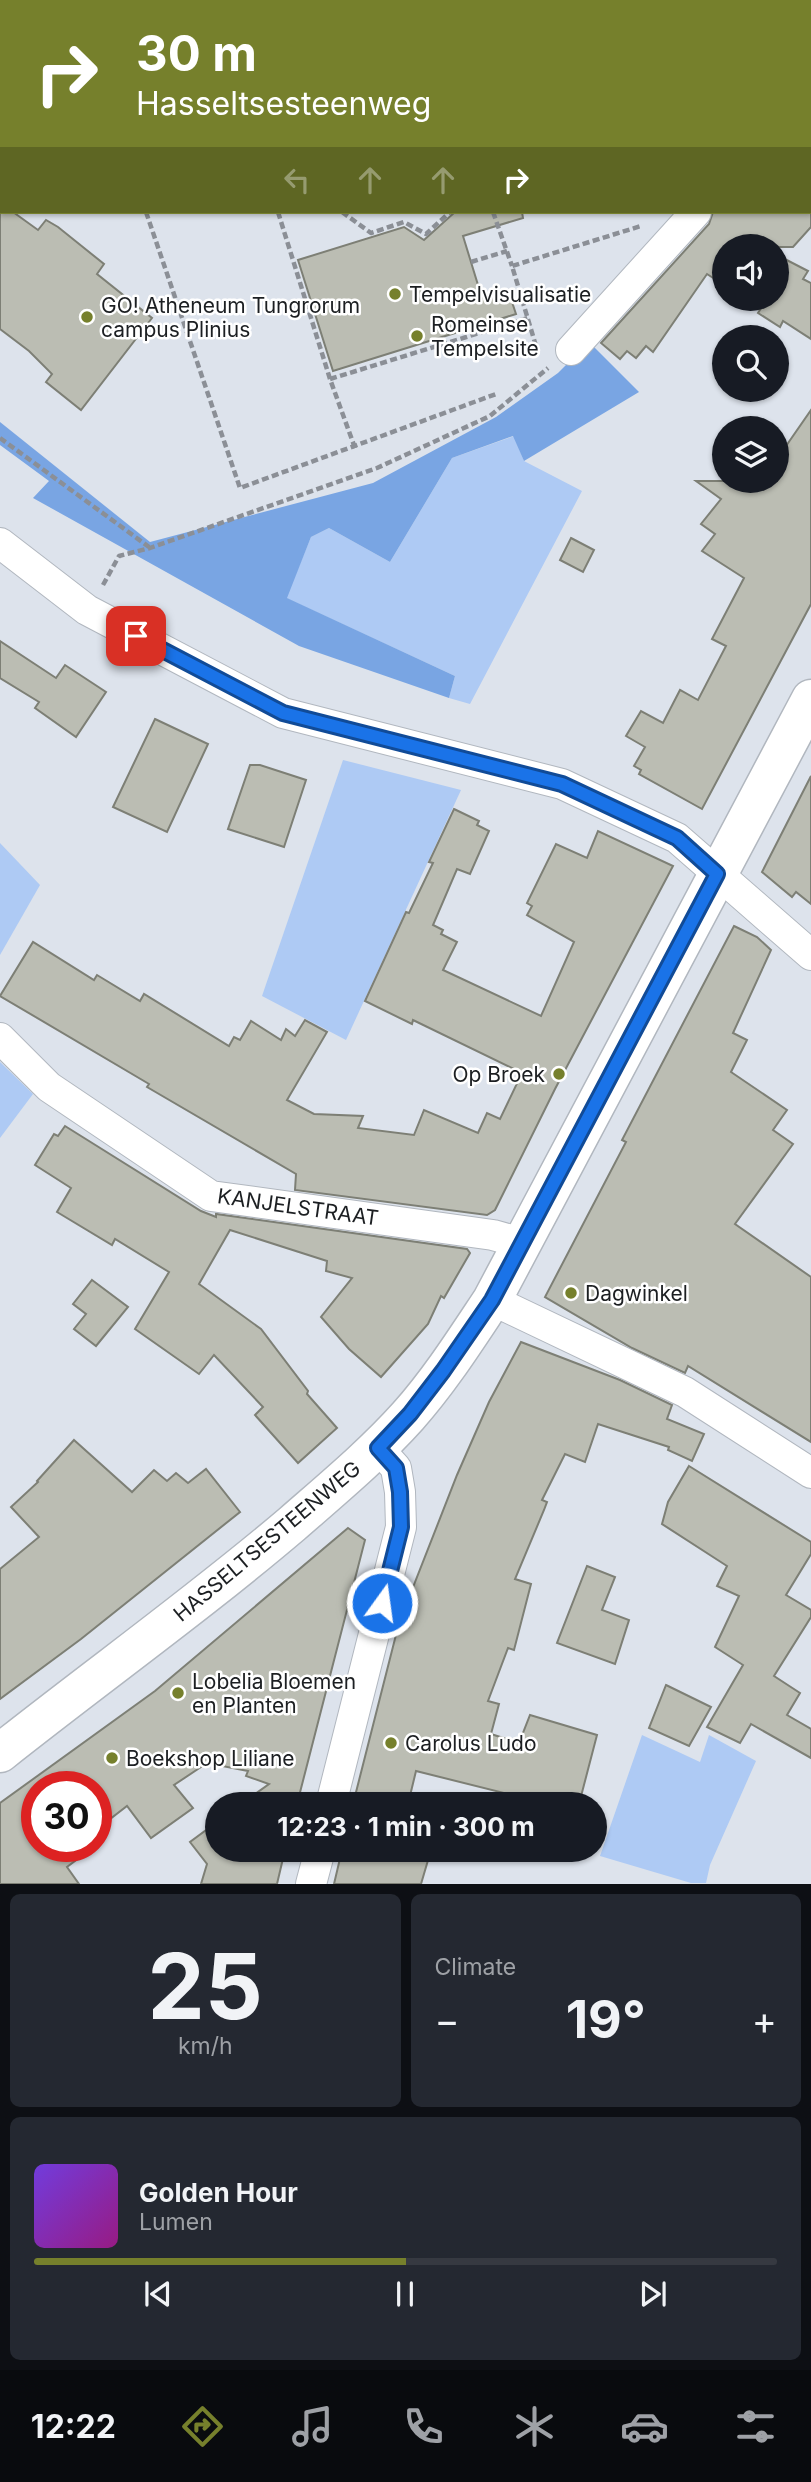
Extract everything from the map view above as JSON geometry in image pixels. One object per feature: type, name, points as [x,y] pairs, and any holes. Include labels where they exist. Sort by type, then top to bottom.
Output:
[{"type":"main road","name":"HASSELTSESTEENWEG","points":[[0,1753],[219,1584],[378,1448],[410,1414],[492,1300],[811,699]]},
{"type":"street","points":[[571,350],[694,214]]},
{"type":"street","points":[[0,543],[87,610],[283,713],[562,784],[677,838],[811,955]]},
{"type":"street","name":"KANJELSTRAAT","points":[[0,1038],[48,1087],[211,1196],[493,1235],[522,1243]]},
{"type":"street","points":[[492,1300],[685,1392],[811,1473]]},
{"type":"street","points":[[334,1792],[401,1527],[396,1468],[378,1448]]},
{"type":"street","points":[[311,1884],[317,1862]]},
{"type":"path","points":[[147,214],[240,488],[496,394]]},
{"type":"path","points":[[279,214],[330,379],[355,448]]},
{"type":"path","points":[[345,214],[372,233],[404,222],[426,234],[448,214]]},
{"type":"path","points":[[494,214],[536,346]]},
{"type":"path","points":[[512,267],[648,225]]},
{"type":"path","points":[[471,262],[507,251]]},
{"type":"path","points":[[330,379],[528,318]]},
{"type":"path","points":[[99,592],[119,556],[150,548],[377,468],[490,416],[571,350]]},
{"type":"path","points":[[0,438],[150,548]]},
{"type":"shaded area","points":[[589,342],[639,392],[524,461],[513,436],[452,458],[390,562],[329,528],[311,537],[287,598],[455,676],[449,698],[299,646],[33,498],[49,481],[0,445],[0,422],[150,542],[373,483],[496,417],[558,373]]},
{"type":"shaded area","points":[[514,436],[524,461],[582,491],[470,704],[449,698],[455,676],[286,598],[311,537],[329,528],[390,562],[452,458]]},
{"type":"shaded area","points":[[343,760],[461,790],[346,1040],[262,996]]},
{"type":"shaded area","points":[[0,843],[40,885],[0,955]]},
{"type":"shaded area","points":[[0,1062],[33,1094],[0,1138]]},
{"type":"shaded area","points":[[642,1735],[700,1762],[709,1735],[756,1761],[710,1865],[706,1883],[691,1883],[607,1858],[607,1836]]},
{"type":"building","points":[[0,214],[16,214],[38,230],[46,220],[58,227],[104,264],[97,274],[152,318],[81,410],[46,382],[52,374],[29,351],[0,329]]},
{"type":"building","name":"Tempelvisualisatie","points":[[453,214],[522,214],[523,218],[463,236],[482,298],[508,290],[516,314],[333,371],[298,260],[404,227],[424,240]]},
{"type":"building","points":[[712,214],[811,214],[811,227],[793,247],[789,247],[789,234],[712,234],[712,277],[707,274],[653,352],[646,346],[636,358],[627,351],[620,359],[601,343],[709,224]]},
{"type":"building","points":[[789,261],[808,271],[803,279],[811,283],[811,339],[783,321],[781,325],[777,325],[758,313],[789,311]]},
{"type":"building","points":[[811,410],[811,604],[702,809],[639,774],[641,770],[634,766],[645,747],[626,736],[641,711],[663,723],[680,690],[698,700],[726,646],[712,639],[744,578],[702,551],[715,534],[701,524],[721,499],[713,493],[789,493],[789,442]]},
{"type":"building","points":[[696,481],[712,481],[712,493]]},
{"type":"building","points":[[571,538],[594,550],[583,572],[560,560]]},
{"type":"building","points":[[0,641],[56,678],[65,665],[106,692],[76,737],[35,708],[39,702],[0,678]]},
{"type":"building","points":[[155,719],[208,744],[167,832],[113,807]]},
{"type":"building","points":[[250,765],[260,765],[306,780],[284,847],[228,829]]},
{"type":"building","points":[[811,776],[811,904],[796,892],[792,897],[762,872]]},
{"type":"building","points":[[454,809],[479,821],[477,825],[489,831],[470,874],[457,869],[433,925],[443,930],[441,934],[457,942],[443,970],[541,1016],[574,942],[527,915],[532,906],[527,903],[556,844],[587,858],[598,831],[673,866],[555,1089],[495,1210],[487,1215],[295,1190],[296,1174],[147,1087],[149,1084],[0,996],[33,942],[94,980],[97,975],[140,1001],[144,994],[229,1046],[234,1037],[240,1040],[251,1021],[281,1040],[286,1029],[295,1036],[305,1020],[327,1032],[287,1100],[314,1114],[363,1116],[358,1128],[414,1135],[424,1110],[478,1133],[487,1113],[500,1119],[522,1073],[413,1020],[412,1024],[365,1001],[406,912],[409,913],[433,863],[429,862]]},
{"type":"building","points":[[734,926],[757,937],[771,950],[733,1033],[747,1040],[731,1072],[787,1110],[773,1130],[793,1144],[735,1224],[811,1277],[811,1442],[688,1366],[685,1373],[632,1348],[545,1297],[626,1142],[622,1140]]},
{"type":"building","points":[[65,1126],[201,1211],[216,1217],[216,1214],[467,1249],[470,1253],[444,1298],[441,1296],[428,1324],[381,1377],[349,1349],[321,1317],[352,1278],[326,1271],[327,1261],[230,1230],[199,1284],[261,1329],[308,1391],[307,1394],[337,1428],[298,1463],[255,1415],[263,1407],[214,1355],[199,1374],[135,1329],[169,1272],[115,1239],[112,1245],[57,1212],[71,1188],[35,1165],[54,1134],[58,1136]]},
{"type":"building","points":[[92,1280],[128,1307],[96,1346],[74,1329],[86,1314],[73,1304]]},
{"type":"building","points":[[521,1342],[620,1380],[672,1405],[667,1419],[704,1434],[692,1461],[668,1450],[669,1447],[598,1424],[585,1462],[565,1454],[542,1500],[547,1502],[515,1579],[531,1584],[514,1650],[508,1648],[488,1701],[499,1704],[491,1734],[519,1743],[530,1715],[597,1735],[582,1792],[500,1792],[416,1771],[411,1792],[356,1792],[399,1623],[457,1475],[489,1402]]},
{"type":"building","points":[[74,1440],[132,1492],[154,1470],[167,1481],[176,1473],[188,1483],[206,1469],[240,1512],[81,1639],[0,1699],[0,1569],[39,1537],[11,1507],[38,1482]]},
{"type":"building","points":[[689,1466],[811,1542],[811,1554],[786,1595],[811,1610],[811,1617],[774,1676],[800,1693],[787,1715],[811,1729],[811,1758],[751,1724],[740,1743],[707,1727],[743,1665],[715,1647],[739,1596],[717,1586],[727,1566],[662,1524],[668,1502]]},
{"type":"building","points":[[348,1528],[365,1540],[300,1792],[258,1792],[269,1784],[246,1776],[248,1771],[207,1763],[174,1785],[193,1808],[151,1838],[127,1806],[112,1818],[112,1771],[44,1771],[155,1691]]},
{"type":"building","points":[[587,1566],[615,1577],[602,1610],[629,1620],[615,1664],[557,1643]]},
{"type":"building","points":[[666,1685],[711,1707],[689,1746],[649,1728]]},
{"type":"building","points":[[21,1788],[21,1862],[74,1862],[67,1867],[79,1884],[0,1884],[0,1803]]},
{"type":"building","points":[[205,1831],[205,1861],[190,1842]]},
{"type":"building","points":[[205,1862],[282,1862],[277,1884],[201,1884]]},
{"type":"building","points":[[339,1862],[427,1862],[421,1884],[334,1884]]},
{"type":"place","name":"Tempelvisualisatie","points":[[395,294]]},
{"type":"place","name":"GO! Atheneum Tungrorum campus Plinius","points":[[87,317]]},
{"type":"place","name":"Romeinse Tempelsite","points":[[417,336]]},
{"type":"place","name":"Op Broek","points":[[559,1074]]},
{"type":"place","name":"Dagwinkel","points":[[571,1293]]},
{"type":"place","name":"Lobelia Bloemen en Planten","points":[[178,1693]]},
{"type":"place","name":"Carolus Ludo","points":[[391,1743]]},
{"type":"place","name":"Boekshop Liliane","points":[[112,1758]]},
{"type":"route","points":[[136,636],[283,713],[562,784],[677,838],[717,874],[492,1300],[410,1414],[378,1448],[396,1468],[401,1527],[382,1603]]}]
